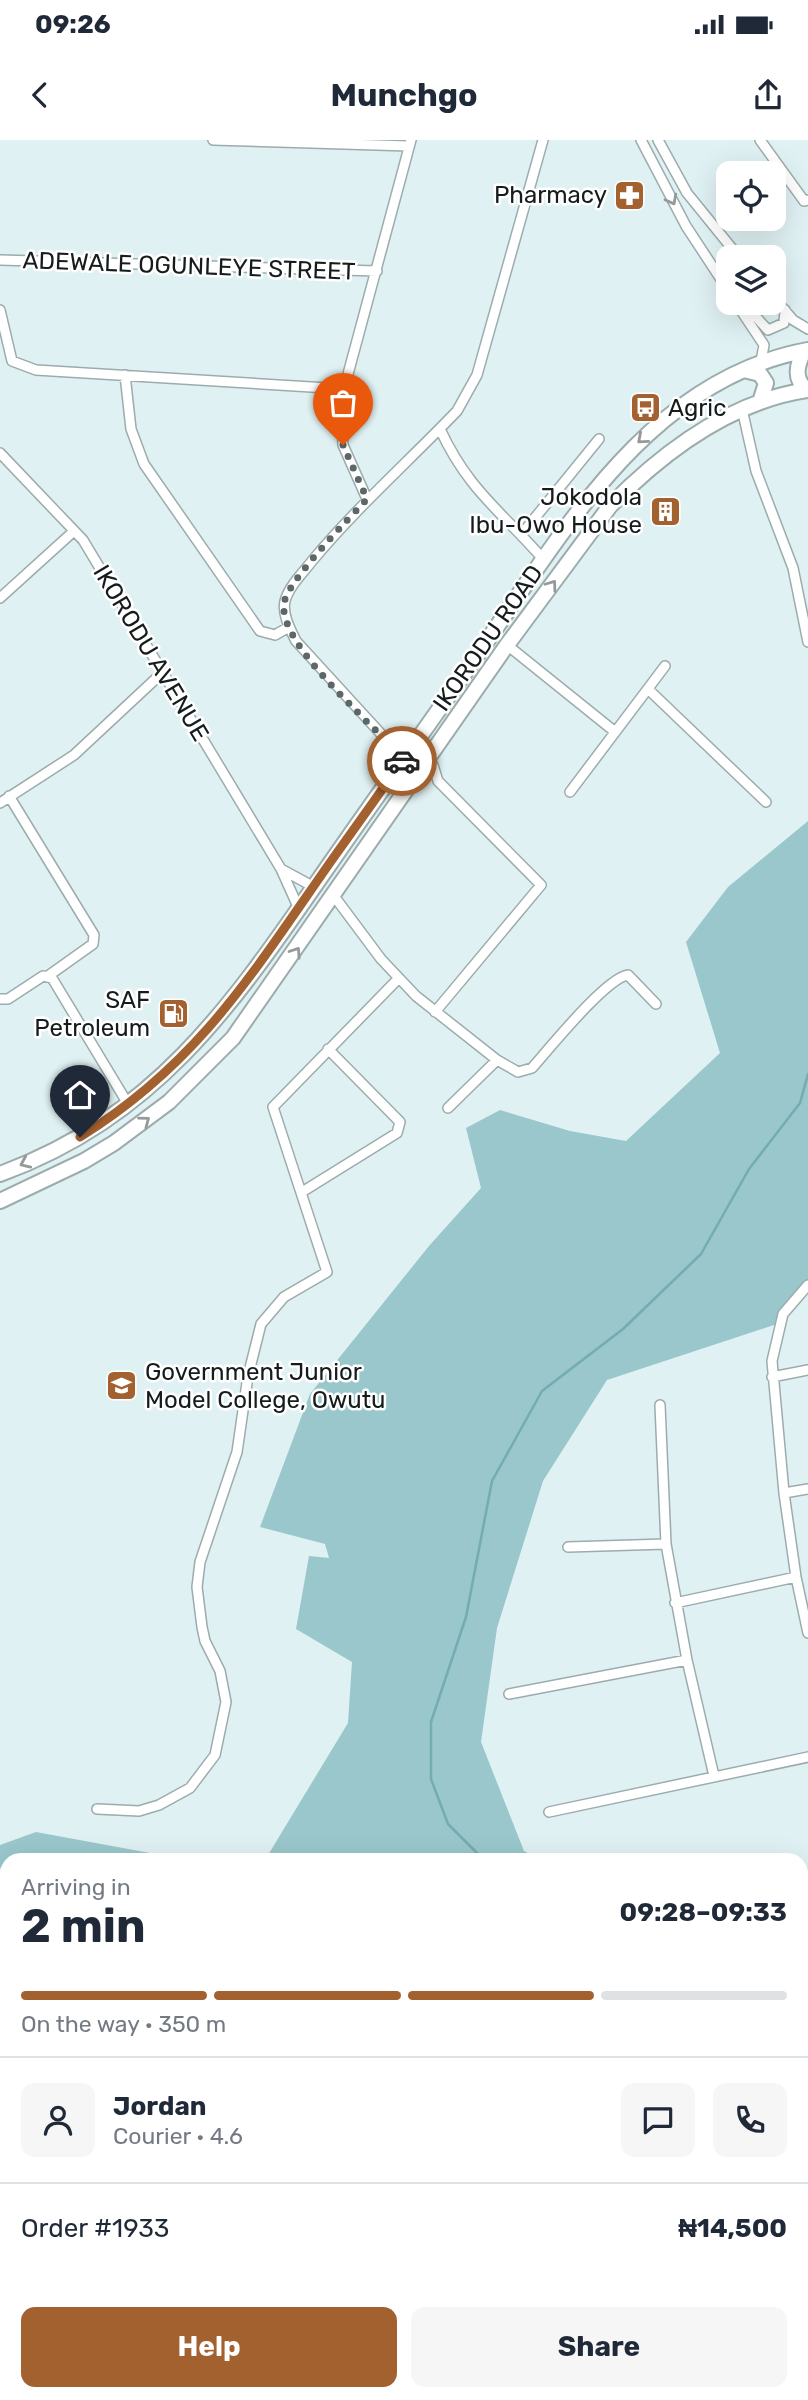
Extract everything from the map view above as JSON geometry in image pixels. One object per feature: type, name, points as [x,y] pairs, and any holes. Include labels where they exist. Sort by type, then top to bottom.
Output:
[{"type":"highway","name":"IKORODU ROAD","points":[[0,1174],[80,1137],[128,1104],[184,1057],[207,1032],[299,909],[542,559],[596,487],[622,458],[686,405],[744,370],[761,361],[806,351]]},
{"type":"highway","points":[[806,351],[797,375],[799,384],[807,390]]},
{"type":"highway","points":[[744,370],[760,374],[766,383],[760,402]]},
{"type":"highway","name":"IKORODU ROAD","points":[[0,1201],[104,1149],[190,1083],[256,1010],[508,645],[610,506],[629,486],[686,441],[742,409],[807,390]]},
{"type":"street","points":[[213,140],[410,143],[340,412],[343,445],[367,499]]},
{"type":"street","points":[[404,760],[310,659],[289,628],[284,602],[367,499],[457,411],[477,375],[543,140]]},
{"type":"street","points":[[641,140],[686,226],[716,272]]},
{"type":"street","points":[[657,140],[687,193],[728,245]]},
{"type":"street","points":[[760,140],[806,200]]},
{"type":"street","name":"ADEWALE OGUNLEYE STREET","points":[[0,260],[377,271]]},
{"type":"street","points":[[711,264],[716,270]]},
{"type":"street","points":[[0,310],[12,361],[36,370],[344,389]]},
{"type":"street","points":[[786,311],[808,329]]},
{"type":"street","points":[[744,315],[764,345],[761,361]]},
{"type":"street","points":[[754,315],[768,330],[784,323],[785,315]]},
{"type":"street","points":[[125,375],[131,429],[144,464],[260,631],[275,635],[289,628]]},
{"type":"street","points":[[742,409],[756,471],[793,568],[808,642]]},
{"type":"street","points":[[440,429],[464,474],[486,503],[522,534],[542,559]]},
{"type":"street","points":[[522,534],[599,439]]},
{"type":"street","name":"IKORODU AVENUE","points":[[0,453],[74,531],[91,554],[281,869],[299,909]]},
{"type":"street","points":[[0,598],[74,531]]},
{"type":"street","points":[[508,645],[614,731]]},
{"type":"street","points":[[570,792],[666,666]]},
{"type":"street","points":[[0,803],[74,755],[163,672]]},
{"type":"street","points":[[649,690],[766,802]]},
{"type":"street","points":[[428,759],[438,781],[541,885],[435,1012]]},
{"type":"street","points":[[0,999],[8,999],[48,976],[93,944],[94,935],[9,796]]},
{"type":"street","points":[[281,869],[314,887]]},
{"type":"street","points":[[334,896],[398,979],[435,1012],[497,1060],[518,1072],[532,1068],[593,1001],[624,975],[628,975],[656,1004]]},
{"type":"street","points":[[48,976],[52,978],[128,1104]]},
{"type":"street","points":[[97,1809],[139,1811],[176,1797],[199,1779],[219,1743],[226,1702],[223,1683],[205,1641],[198,1573],[237,1452],[248,1376],[261,1324],[284,1297],[327,1272],[272,1107],[398,979]]},
{"type":"street","points":[[302,1192],[397,1133],[400,1127],[400,1122],[377,1097],[328,1049]]},
{"type":"street","points":[[447,1108],[497,1060]]},
{"type":"street","points":[[808,1285],[783,1314],[772,1362],[784,1493],[796,1577],[808,1633]]},
{"type":"street","points":[[772,1377],[808,1370]]},
{"type":"street","points":[[660,1405],[666,1544],[675,1603],[714,1776]]},
{"type":"street","points":[[784,1493],[808,1489]]},
{"type":"street","points":[[568,1547],[666,1544]]},
{"type":"street","points":[[675,1603],[796,1577]]},
{"type":"street","points":[[509,1694],[687,1660]]},
{"type":"street","points":[[550,1812],[808,1757]]},
{"type":"shaded area","points":[[808,821],[808,1281],[777,1324],[607,1380],[543,1481],[497,1628],[481,1742],[524,1851],[528,1853],[269,1853],[348,1723],[352,1662],[296,1629],[309,1556],[329,1558],[325,1544],[260,1527],[310,1394],[429,1246],[481,1188],[466,1128],[500,1110],[570,1131],[626,1141],[720,1053],[686,942],[728,887]]},
{"type":"shaded area","points":[[36,1832],[150,1853],[0,1853],[0,1845]]},
{"type":"waterway","points":[[477,1853],[448,1824],[431,1779],[431,1722],[466,1617],[492,1481],[542,1391],[623,1329],[701,1254],[749,1169],[800,1103],[808,1074]]},
{"type":"way so far","points":[[343,445],[346,457],[367,499],[296,582],[284,602],[285,613],[296,641],[310,659],[404,760],[402,761]]},
{"type":"place","name":"Pharmacy","points":[[630,195]]},
{"type":"place","name":"Agric","points":[[645,408]]},
{"type":"place","name":"Jokodola Ibu-Owo House","points":[[665,511]]},
{"type":"place","name":"SAF Petroleum","points":[[173,1014]]},
{"type":"place","name":"Government Junior Model College, Owutu","points":[[122,1386]]},
{"type":"route","points":[[80,1137],[158,1081],[207,1032],[274,945],[402,761]]}]
